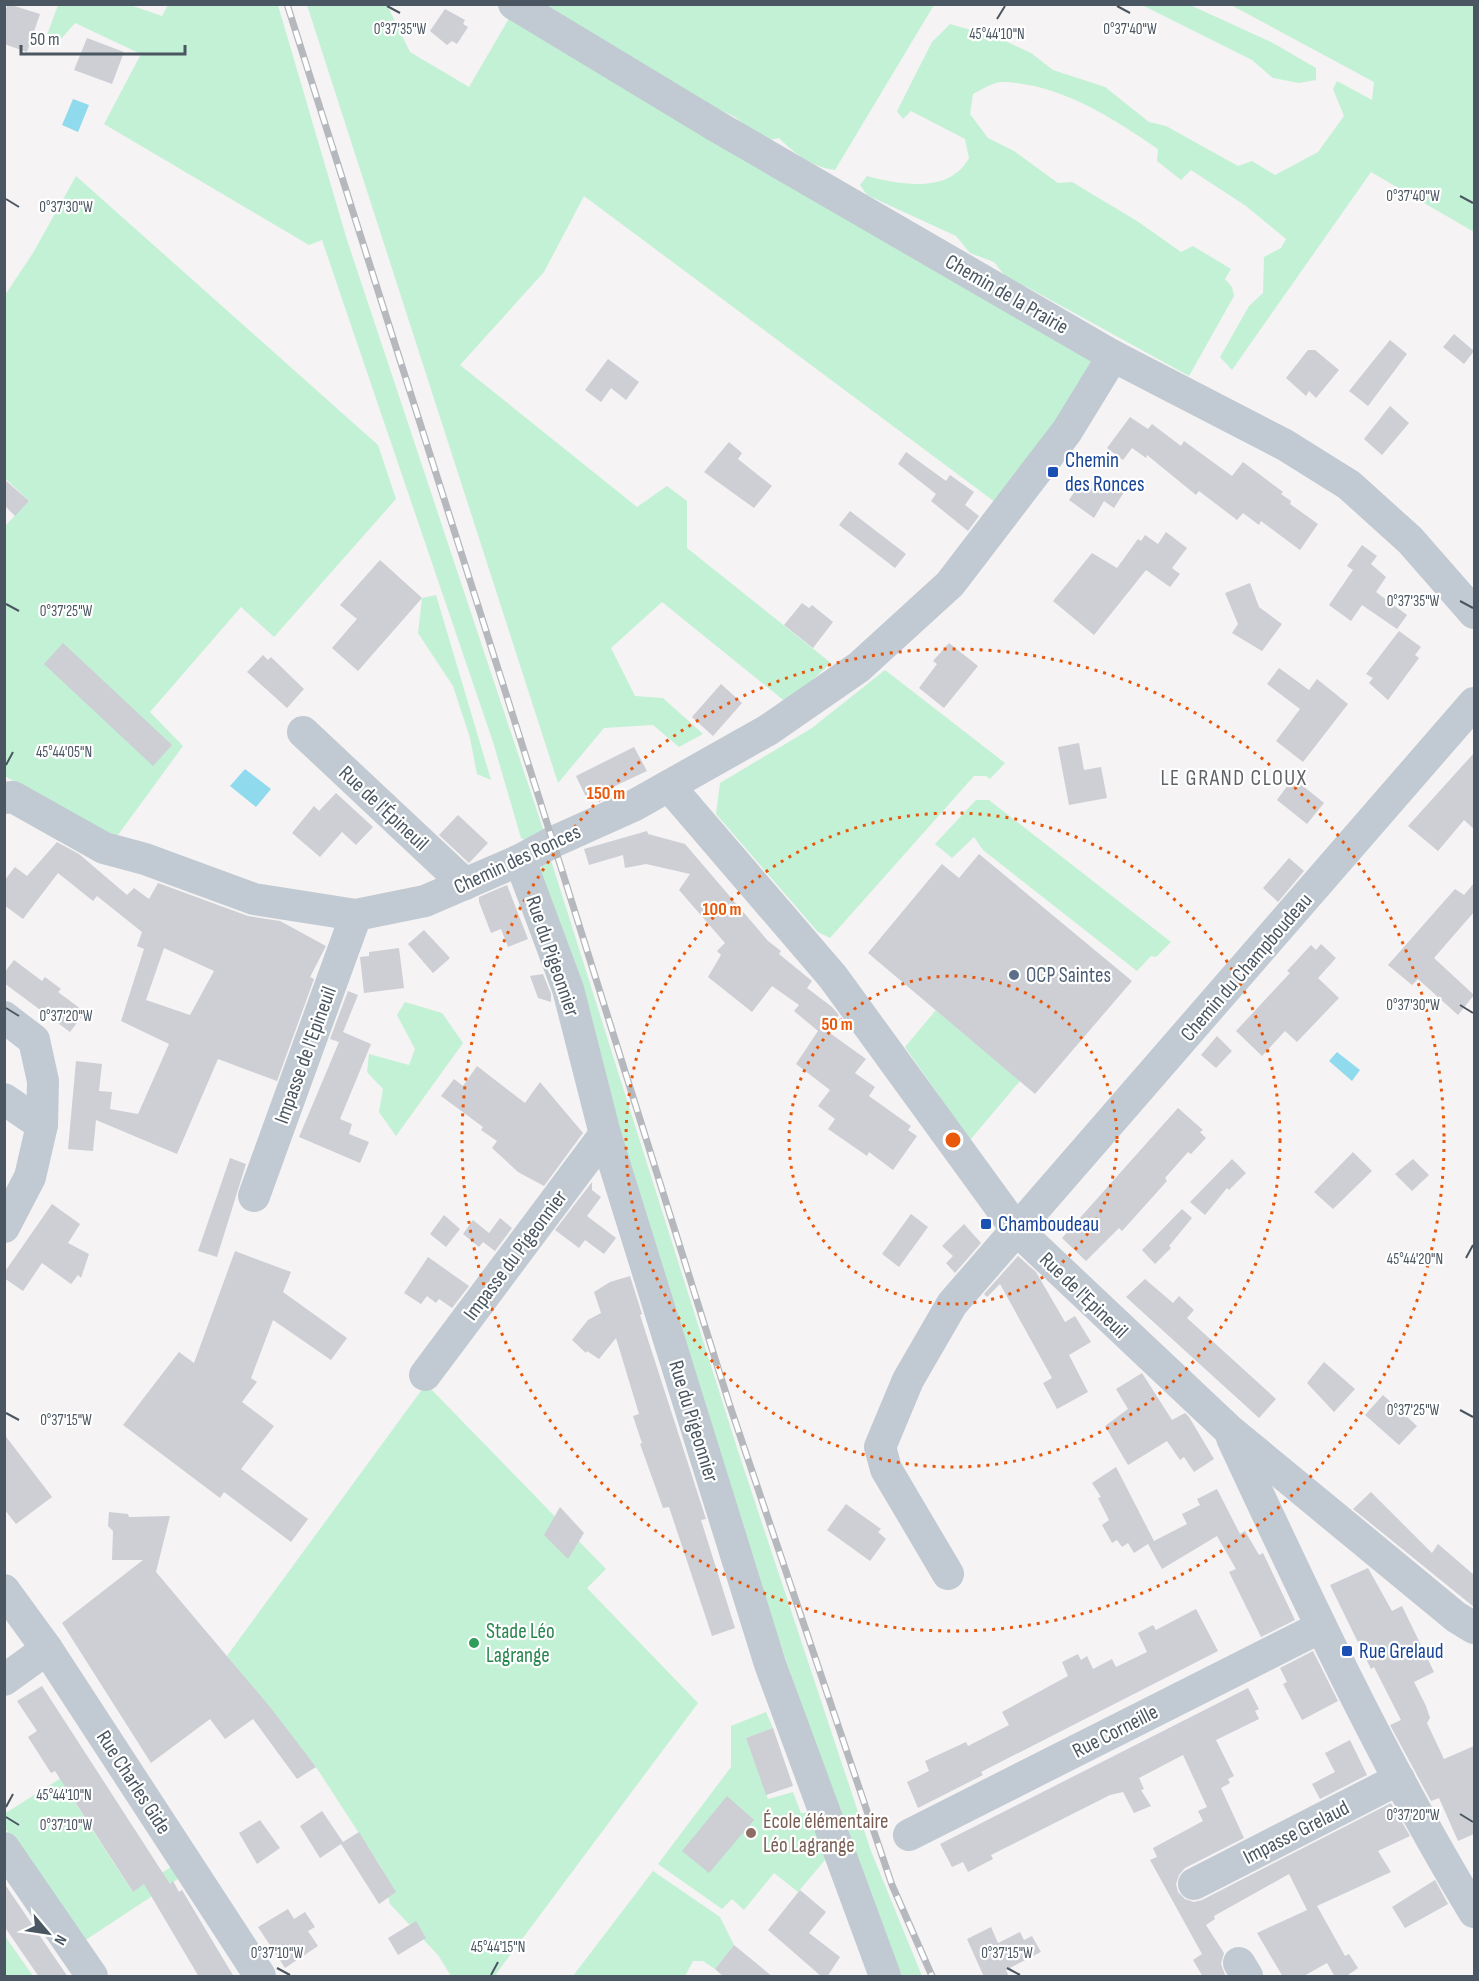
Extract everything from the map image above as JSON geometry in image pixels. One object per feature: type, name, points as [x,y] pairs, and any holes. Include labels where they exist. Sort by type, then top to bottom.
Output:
[{"type":"street","name":"Chemin de la Prairie","points":[[514,4],[726,132],[1113,356],[1285,445],[1349,485],[1410,540],[1474,612]]},
{"type":"street","name":"Chemin des Ronces","points":[[4,798],[13,797],[105,848],[145,859],[254,899],[356,915],[425,901],[520,860],[669,786],[768,730],[859,667],[950,584],[1067,431],[1113,356]]},
{"type":"street","name":"Chemin du Champboudeau","points":[[948,1574],[886,1469],[880,1447],[908,1380],[952,1304],[1474,703]]},
{"type":"street","name":"Rue de l'Épineuil","points":[[303,732],[465,884]]},
{"type":"street","name":"Rue de l'Epineuil","points":[[669,786],[833,978],[1017,1230],[1228,1429],[1456,1617],[1474,1628]]},
{"type":"street","name":"Rue du Pigeonnier","points":[[520,860],[568,989],[605,1134],[770,1664],[885,1977]]},
{"type":"street","name":"Impasse de l'Epineuil","points":[[254,1196],[356,915]]},
{"type":"street","points":[[4,1017],[34,1040],[43,1081],[42,1125],[30,1177],[4,1227]]},
{"type":"street","points":[[4,1099],[42,1125]]},
{"type":"street","name":"Impasse du Pigeonnier","points":[[425,1375],[605,1134]]},
{"type":"street","points":[[1228,1429],[1321,1627],[1399,1779],[1474,1912]]},
{"type":"street","name":"Rue Charles Gide","points":[[4,1590],[47,1649],[260,1977]]},
{"type":"street","name":"Rue Corneille","points":[[909,1834],[1321,1627]]},
{"type":"street","points":[[4,1680],[47,1649]]},
{"type":"street","name":"Impasse Grelaud","points":[[1194,1884],[1399,1779]]},
{"type":"street","points":[[4,1848],[92,1977]]},
{"type":"green space","points":[[58,5],[130,5],[162,16],[168,5],[278,5],[347,240],[544,832],[526,841],[521,838],[493,742],[322,240],[309,245],[104,124],[141,54],[75,23],[55,46],[46,38]]},
{"type":"green space","points":[[307,5],[387,5],[410,52],[469,87],[511,15],[1092,356],[1092,376],[999,505],[584,196],[544,272],[460,365],[637,507],[667,486],[687,501],[687,548],[831,663],[787,703],[662,602],[611,648],[635,696],[663,698],[703,734],[679,747],[653,725],[604,728],[558,783]]},
{"type":"green space","points":[[535,5],[934,5],[835,170],[804,159],[779,138],[764,141],[735,117],[695,98]]},
{"type":"green space","points":[[1142,5],[1190,5],[1273,43],[1316,68],[1316,80],[1299,83],[1273,78],[1252,60]]},
{"type":"green space","points":[[1231,5],[1474,5],[1474,232],[1371,172],[1232,370],[1220,357],[1249,306],[1263,293],[1264,257],[1281,248],[1286,239],[1246,206],[1191,170],[1181,180],[1157,161],[1158,149],[1104,114],[1065,95],[1023,84],[1002,82],[987,86],[973,94],[970,114],[988,138],[1014,151],[1058,183],[1072,182],[1137,221],[1181,252],[1193,246],[1231,269],[1225,279],[1232,287],[1234,296],[1189,376],[1027,287],[1009,281],[994,262],[970,253],[956,236],[867,195],[860,185],[867,176],[909,184],[937,182],[961,169],[969,158],[965,139],[911,111],[903,119],[897,111],[932,42],[950,24],[999,38],[1031,53],[1053,70],[1105,87],[1149,122],[1166,126],[1238,166],[1252,161],[1275,175],[1318,152],[1344,116],[1333,89],[1337,81],[1372,100],[1374,82]]},
{"type":"green space","points":[[76,176],[378,445],[396,499],[274,637],[241,607],[150,712],[183,746],[118,835],[91,829],[5,776],[4,527],[29,501],[5,478],[5,295],[33,253]]},
{"type":"green space","points":[[436,595],[491,780],[477,774],[470,738],[453,686],[418,633],[422,598]]},
{"type":"green space","points":[[885,670],[1005,763],[990,779],[986,776],[974,776],[830,938],[818,932],[716,814],[720,783],[812,728]]},
{"type":"green space","points":[[976,800],[989,800],[1171,942],[1156,957],[1151,956],[1137,971],[983,850],[974,837],[952,858],[935,844]]},
{"type":"green space","points":[[550,857],[738,1451],[871,1851],[922,1976],[899,1976],[730,1498],[537,879],[543,862]]},
{"type":"green space","points":[[405,1002],[442,1013],[463,1043],[396,1136],[379,1112],[383,1089],[367,1072],[369,1054],[409,1065],[415,1049],[397,1015]]},
{"type":"green space","points":[[936,1010],[1020,1081],[970,1140],[905,1047]]},
{"type":"green space","name":"Stade Léo Lagrange","points":[[426,1384],[606,1569],[587,1588],[698,1703],[496,1974],[498,1976],[451,1976],[438,1955],[390,1904],[381,1867],[316,1767],[227,1656]]},
{"type":"green space","points":[[766,1712],[773,1728],[746,1738],[768,1799],[793,1792],[801,1813],[814,1812],[830,1854],[798,1892],[774,1873],[744,1910],[732,1899],[722,1909],[658,1864],[731,1767],[731,1726]]},
{"type":"green space","points":[[88,1761],[66,1789],[132,1891],[176,1864],[184,1875],[84,1941],[5,1828],[4,1814]]},
{"type":"green space","points":[[653,1871],[720,1917],[734,1945],[715,1969],[703,1961],[693,1961],[685,1976],[573,1976]]},
{"type":"green space","points":[[5,1936],[33,1976],[5,1976]]},
{"type":"water","points":[[73,99],[89,105],[78,132],[62,125]]},
{"type":"water","points":[[245,769],[271,789],[256,807],[230,786]]},
{"type":"water","points":[[1337,1052],[1360,1070],[1352,1081],[1329,1061]]},
{"type":"building","points":[[8,4],[40,14],[27,52],[4,44],[4,14]]},
{"type":"building","points":[[445,9],[465,20],[463,24],[468,27],[457,44],[452,41],[447,45],[430,31]]},
{"type":"building","points":[[87,38],[124,52],[112,84],[74,70]]},
{"type":"building","points":[[1454,334],[1474,351],[1464,364],[1443,347]]},
{"type":"building","points":[[1390,340],[1407,354],[1368,406],[1349,391]]},
{"type":"building","points":[[1308,350],[1315,350],[1339,370],[1316,398],[1309,391],[1306,396],[1286,378]]},
{"type":"building","points":[[608,359],[639,382],[626,400],[611,388],[601,402],[585,390]]},
{"type":"building","points":[[1390,406],[1409,423],[1382,455],[1364,439]]},
{"type":"building","points":[[1130,417],[1148,429],[1152,424],[1181,446],[1184,441],[1232,476],[1243,462],[1283,492],[1281,494],[1291,501],[1290,504],[1318,524],[1300,550],[1261,521],[1259,525],[1243,513],[1237,520],[1199,491],[1196,495],[1147,455],[1146,458],[1132,448],[1123,460],[1107,448]]},
{"type":"building","points":[[729,442],[742,453],[738,459],[772,486],[754,508],[704,472]]},
{"type":"building","points":[[906,452],[946,481],[950,475],[974,492],[965,505],[979,516],[968,531],[931,501],[936,494],[898,464]]},
{"type":"building","points":[[1098,477],[1124,492],[1114,508],[1104,501],[1094,518],[1069,500],[1081,482],[1091,489]]},
{"type":"building","points":[[4,479],[29,501],[15,516],[4,505]]},
{"type":"building","points":[[850,511],[906,554],[895,568],[839,525]]},
{"type":"building","points":[[1166,532],[1187,548],[1172,568],[1180,574],[1170,587],[1146,570],[1094,635],[1053,601],[1092,553],[1117,568],[1138,539],[1141,541],[1145,535],[1158,544]]},
{"type":"building","points":[[1362,545],[1377,556],[1371,564],[1386,577],[1376,592],[1407,615],[1397,629],[1362,605],[1351,621],[1329,605],[1353,570],[1347,566]]},
{"type":"building","points":[[380,560],[422,598],[358,671],[332,648],[357,619],[340,605]]},
{"type":"building","points":[[1250,583],[1259,607],[1282,624],[1262,651],[1232,633],[1238,624],[1225,593]]},
{"type":"building","points":[[802,603],[809,608],[812,605],[833,622],[813,648],[784,625]]},
{"type":"building","points":[[1399,631],[1421,647],[1415,655],[1419,658],[1388,700],[1369,683],[1373,678],[1366,674]]},
{"type":"building","points":[[63,643],[172,745],[153,766],[44,664]]},
{"type":"building","points":[[949,643],[978,666],[944,708],[919,688],[937,664],[933,661]]},
{"type":"building","points":[[263,655],[268,660],[271,657],[304,689],[287,708],[247,672]]},
{"type":"building","points":[[1279,668],[1309,690],[1317,679],[1348,704],[1303,762],[1276,741],[1300,709],[1267,684]]},
{"type":"building","points":[[721,684],[742,703],[713,736],[692,717]]},
{"type":"building","points":[[1079,743],[1084,770],[1101,767],[1107,798],[1069,805],[1058,747]]},
{"type":"building","points":[[634,747],[647,771],[587,799],[576,776]]},
{"type":"building","points":[[1474,753],[1474,829],[1464,820],[1438,851],[1408,826]]},
{"type":"building","points":[[1293,778],[1324,803],[1307,824],[1277,800]]},
{"type":"building","points":[[336,793],[373,827],[356,845],[342,832],[320,857],[292,833],[314,806],[319,811]]},
{"type":"building","points":[[458,815],[488,843],[469,863],[439,835]]},
{"type":"building","points":[[647,831],[648,834],[685,844],[768,941],[781,951],[779,954],[812,981],[807,988],[839,1015],[827,1031],[866,1059],[855,1073],[875,1087],[869,1096],[911,1126],[908,1130],[917,1136],[893,1170],[869,1152],[867,1156],[828,1129],[835,1119],[818,1106],[830,1090],[796,1064],[818,1031],[794,1011],[799,1005],[772,986],[752,1012],[708,977],[721,955],[717,951],[725,943],[679,890],[690,874],[646,864],[625,868],[623,855],[589,865],[584,849]]},
{"type":"building","points":[[57,842],[79,854],[127,895],[134,888],[149,899],[158,883],[248,916],[280,921],[326,946],[310,977],[314,979],[277,1081],[218,1059],[177,1154],[96,1120],[93,1151],[68,1149],[76,1061],[102,1064],[99,1091],[112,1092],[110,1109],[138,1114],[169,1044],[121,1021],[144,949],[137,946],[142,932],[97,896],[93,901],[58,873],[23,919],[4,905],[4,881],[15,867],[27,876]],"holes":[[[164,948],[214,971],[190,1015],[146,1000]]]},
{"type":"building","name":"OCP Saintes","points":[[979,854],[1132,981],[1035,1094],[868,953],[942,864],[959,878]]},
{"type":"building","points":[[1289,858],[1304,871],[1278,902],[1263,888]]},
{"type":"building","points":[[1474,883],[1474,912],[1434,958],[1474,995],[1458,1015],[1418,979],[1412,985],[1388,965],[1455,889],[1464,895]]},
{"type":"building","points":[[507,885],[528,939],[508,947],[501,929],[491,933],[479,902],[479,897]]},
{"type":"building","points":[[424,930],[450,958],[433,973],[408,944]]},
{"type":"building","points":[[1321,944],[1336,958],[1318,978],[1339,998],[1297,1042],[1285,1031],[1262,1056],[1236,1031],[1290,973],[1287,971],[1311,945],[1316,950]]},
{"type":"building","points":[[399,948],[404,988],[364,993],[360,957],[369,956],[369,952]]},
{"type":"building","points":[[14,960],[42,981],[45,977],[61,989],[58,992],[85,1012],[70,1032],[4,983],[4,973]]},
{"type":"building","points":[[543,974],[551,994],[551,1002],[538,998],[530,976]]},
{"type":"building","points":[[348,991],[358,995],[343,1032],[371,1044],[340,1119],[352,1124],[349,1134],[369,1142],[360,1163],[299,1137],[339,1042],[330,1039]]},
{"type":"building","points":[[1217,1036],[1232,1051],[1216,1068],[1201,1055]]},
{"type":"building","points":[[477,1066],[525,1103],[540,1082],[583,1133],[544,1186],[518,1172],[492,1148],[497,1141],[481,1130],[483,1127],[441,1096],[454,1079],[463,1086]]},
{"type":"building","points":[[1178,1108],[1203,1130],[1200,1132],[1206,1138],[1191,1154],[1188,1152],[1165,1178],[1167,1181],[1122,1231],[1119,1228],[1086,1261],[1062,1238]]},
{"type":"building","points":[[1353,1152],[1372,1171],[1333,1209],[1314,1192]]},
{"type":"building","points":[[230,1158],[246,1164],[217,1257],[198,1251]]},
{"type":"building","points":[[1232,1159],[1246,1173],[1229,1190],[1227,1188],[1205,1215],[1190,1202]]},
{"type":"building","points":[[1413,1159],[1429,1175],[1412,1191],[1395,1174]]},
{"type":"building","points":[[592,1182],[592,1190],[601,1197],[587,1216],[616,1238],[604,1254],[585,1240],[579,1248],[555,1230]]},
{"type":"building","points":[[52,1204],[80,1224],[68,1243],[89,1254],[81,1278],[78,1275],[71,1284],[42,1263],[23,1291],[4,1278],[4,1273]]},
{"type":"building","points":[[1182,1209],[1192,1218],[1169,1246],[1171,1248],[1155,1264],[1142,1250]]},
{"type":"building","points":[[911,1214],[928,1227],[899,1267],[882,1254]]},
{"type":"building","points":[[444,1215],[460,1229],[446,1247],[430,1234]]},
{"type":"building","points":[[500,1218],[512,1228],[495,1251],[483,1242],[479,1247],[463,1234],[473,1220],[489,1233]]},
{"type":"building","points":[[964,1224],[981,1243],[955,1273],[946,1263],[953,1256],[942,1246]]},
{"type":"building","points":[[235,1251],[291,1272],[283,1292],[347,1338],[331,1360],[273,1320],[251,1378],[257,1382],[242,1402],[274,1426],[241,1469],[308,1519],[291,1542],[224,1492],[220,1498],[123,1425],[179,1352],[194,1363]]},
{"type":"building","points":[[1018,1256],[1036,1272],[1065,1322],[1075,1316],[1091,1342],[1069,1355],[1088,1392],[1057,1409],[1043,1383],[1052,1378],[1000,1284],[987,1297],[984,1294]]},
{"type":"building","points":[[428,1257],[469,1286],[452,1308],[439,1299],[436,1303],[427,1296],[421,1304],[404,1293]]},
{"type":"building","points":[[630,1276],[642,1314],[640,1315],[706,1519],[701,1520],[735,1628],[712,1636],[669,1507],[663,1508],[640,1444],[642,1443],[633,1416],[639,1414],[616,1338],[599,1359],[587,1351],[586,1353],[572,1340],[588,1320],[601,1313],[594,1292],[610,1282]]},
{"type":"building","points":[[1145,1279],[1173,1303],[1179,1296],[1194,1310],[1187,1318],[1276,1399],[1259,1418],[1126,1297]]},
{"type":"building","points":[[1324,1362],[1355,1389],[1334,1412],[1307,1383]]},
{"type":"building","points":[[1142,1373],[1172,1420],[1185,1413],[1189,1417],[1214,1459],[1194,1472],[1184,1457],[1180,1460],[1167,1441],[1128,1465],[1105,1426],[1128,1409],[1116,1389]]},
{"type":"building","points":[[1383,1395],[1417,1426],[1399,1445],[1365,1415]]},
{"type":"building","points":[[4,1434],[52,1497],[16,1524],[4,1509]]},
{"type":"building","points":[[1116,1467],[1154,1541],[1187,1524],[1182,1514],[1200,1505],[1197,1499],[1217,1489],[1240,1534],[1245,1531],[1259,1555],[1263,1553],[1295,1620],[1261,1637],[1229,1572],[1236,1569],[1217,1536],[1162,1569],[1148,1544],[1134,1553],[1128,1543],[1122,1547],[1117,1540],[1112,1543],[1102,1525],[1109,1520],[1098,1498],[1101,1497],[1092,1483]]},
{"type":"building","points":[[1371,1492],[1432,1553],[1438,1544],[1474,1575],[1474,1607],[1353,1509]]},
{"type":"building","points":[[846,1504],[881,1529],[878,1532],[886,1539],[870,1561],[827,1530]]},
{"type":"building","points":[[560,1507],[584,1533],[568,1559],[544,1535]]},
{"type":"building","points":[[109,1512],[128,1514],[129,1517],[170,1516],[156,1572],[270,1707],[316,1767],[297,1779],[253,1719],[225,1739],[210,1719],[151,1763],[62,1623],[143,1560],[112,1560],[113,1531],[108,1526]]},
{"type":"building","points":[[1368,1568],[1392,1611],[1402,1606],[1434,1672],[1414,1682],[1430,1718],[1427,1723],[1444,1759],[1474,1746],[1474,1834],[1458,1841],[1439,1798],[1431,1801],[1390,1725],[1401,1720],[1374,1667],[1371,1669],[1330,1585]]},
{"type":"building","points":[[1196,1609],[1218,1651],[981,1772],[983,1775],[918,1808],[907,1782],[929,1771],[925,1761],[966,1742],[968,1746],[1009,1725],[1002,1712],[1068,1676],[1062,1662],[1078,1654],[1081,1660],[1087,1656],[1093,1669],[1112,1659],[1116,1667],[1147,1652],[1138,1633],[1153,1625],[1156,1630]]},
{"type":"building","points":[[1313,1651],[1338,1701],[1302,1720],[1283,1684],[1287,1682],[1280,1668]]},
{"type":"building","points":[[42,1686],[170,1884],[173,1881],[179,1892],[182,1890],[234,1977],[199,1977],[144,1884],[133,1892],[55,1771],[51,1773],[28,1737],[37,1731],[17,1701]]},
{"type":"building","points":[[1248,1688],[1259,1709],[1255,1711],[1259,1719],[1216,1740],[1234,1776],[1228,1779],[1230,1783],[1221,1788],[1244,1838],[1185,1868],[1176,1884],[1178,1892],[1185,1899],[1194,1902],[1202,1900],[1391,1803],[1410,1836],[1378,1851],[1391,1872],[1317,1906],[1345,1956],[1349,1954],[1358,1968],[1345,1977],[1335,1977],[1327,1963],[1302,1977],[1283,1977],[1257,1933],[1307,1910],[1289,1874],[1214,1916],[1215,1919],[1206,1925],[1224,1953],[1221,1964],[1226,1977],[1203,1977],[1193,1960],[1202,1954],[1150,1860],[1157,1857],[1153,1848],[1203,1821],[1198,1811],[1207,1807],[1183,1755],[1139,1778],[1144,1789],[1141,1790],[1151,1806],[1134,1813],[1123,1792],[1110,1795],[991,1855],[993,1859],[968,1872],[963,1862],[952,1867],[940,1844]]},
{"type":"building","points":[[773,1728],[793,1786],[766,1795],[746,1738]]},
{"type":"building","points":[[1350,1740],[1367,1775],[1320,1799],[1312,1784],[1335,1772],[1325,1753]]},
{"type":"building","points":[[727,1796],[754,1820],[709,1873],[682,1851]]},
{"type":"building","points":[[322,1811],[343,1842],[359,1832],[396,1892],[379,1904],[341,1844],[320,1858],[300,1826]]},
{"type":"building","points":[[260,1820],[280,1848],[257,1864],[239,1833]]},
{"type":"building","points":[[1435,1880],[1448,1904],[1405,1928],[1392,1907]]},
{"type":"building","points":[[4,1883],[68,1977],[39,1977],[4,1926]]},
{"type":"building","points":[[800,1890],[826,1912],[809,1933],[840,1957],[827,1977],[822,1977],[768,1930]]},
{"type":"building","points":[[288,1909],[294,1919],[305,1912],[315,1927],[308,1931],[318,1946],[285,1968],[258,1927]]},
{"type":"building","points":[[416,1921],[426,1938],[398,1955],[388,1938]]},
{"type":"building","points":[[991,1927],[998,1943],[1020,1932],[1024,1940],[1032,1936],[1041,1952],[1006,1970],[1009,1977],[984,1977],[967,1939]]},
{"type":"building","points":[[734,1945],[773,1977],[724,1977],[715,1969]]},
{"type":"railway","points":[[287,4],[729,1403],[892,1885],[932,1976]]},
{"type":"place","name":"Chemin des Ronces","points":[[1053,472]]},
{"type":"place","name":"OCP Saintes","points":[[1014,975]]},
{"type":"place","name":"Chamboudeau","points":[[986,1224]]},
{"type":"place","name":"Stade Léo Lagrange","points":[[474,1643]]},
{"type":"place","name":"Rue Grelaud","points":[[1347,1651]]},
{"type":"place","name":"École élémentaire Léo Lagrange","points":[[751,1833]]},
{"type":"district","name":"LE GRAND CLOUX","points":[[1234,777]]}]
